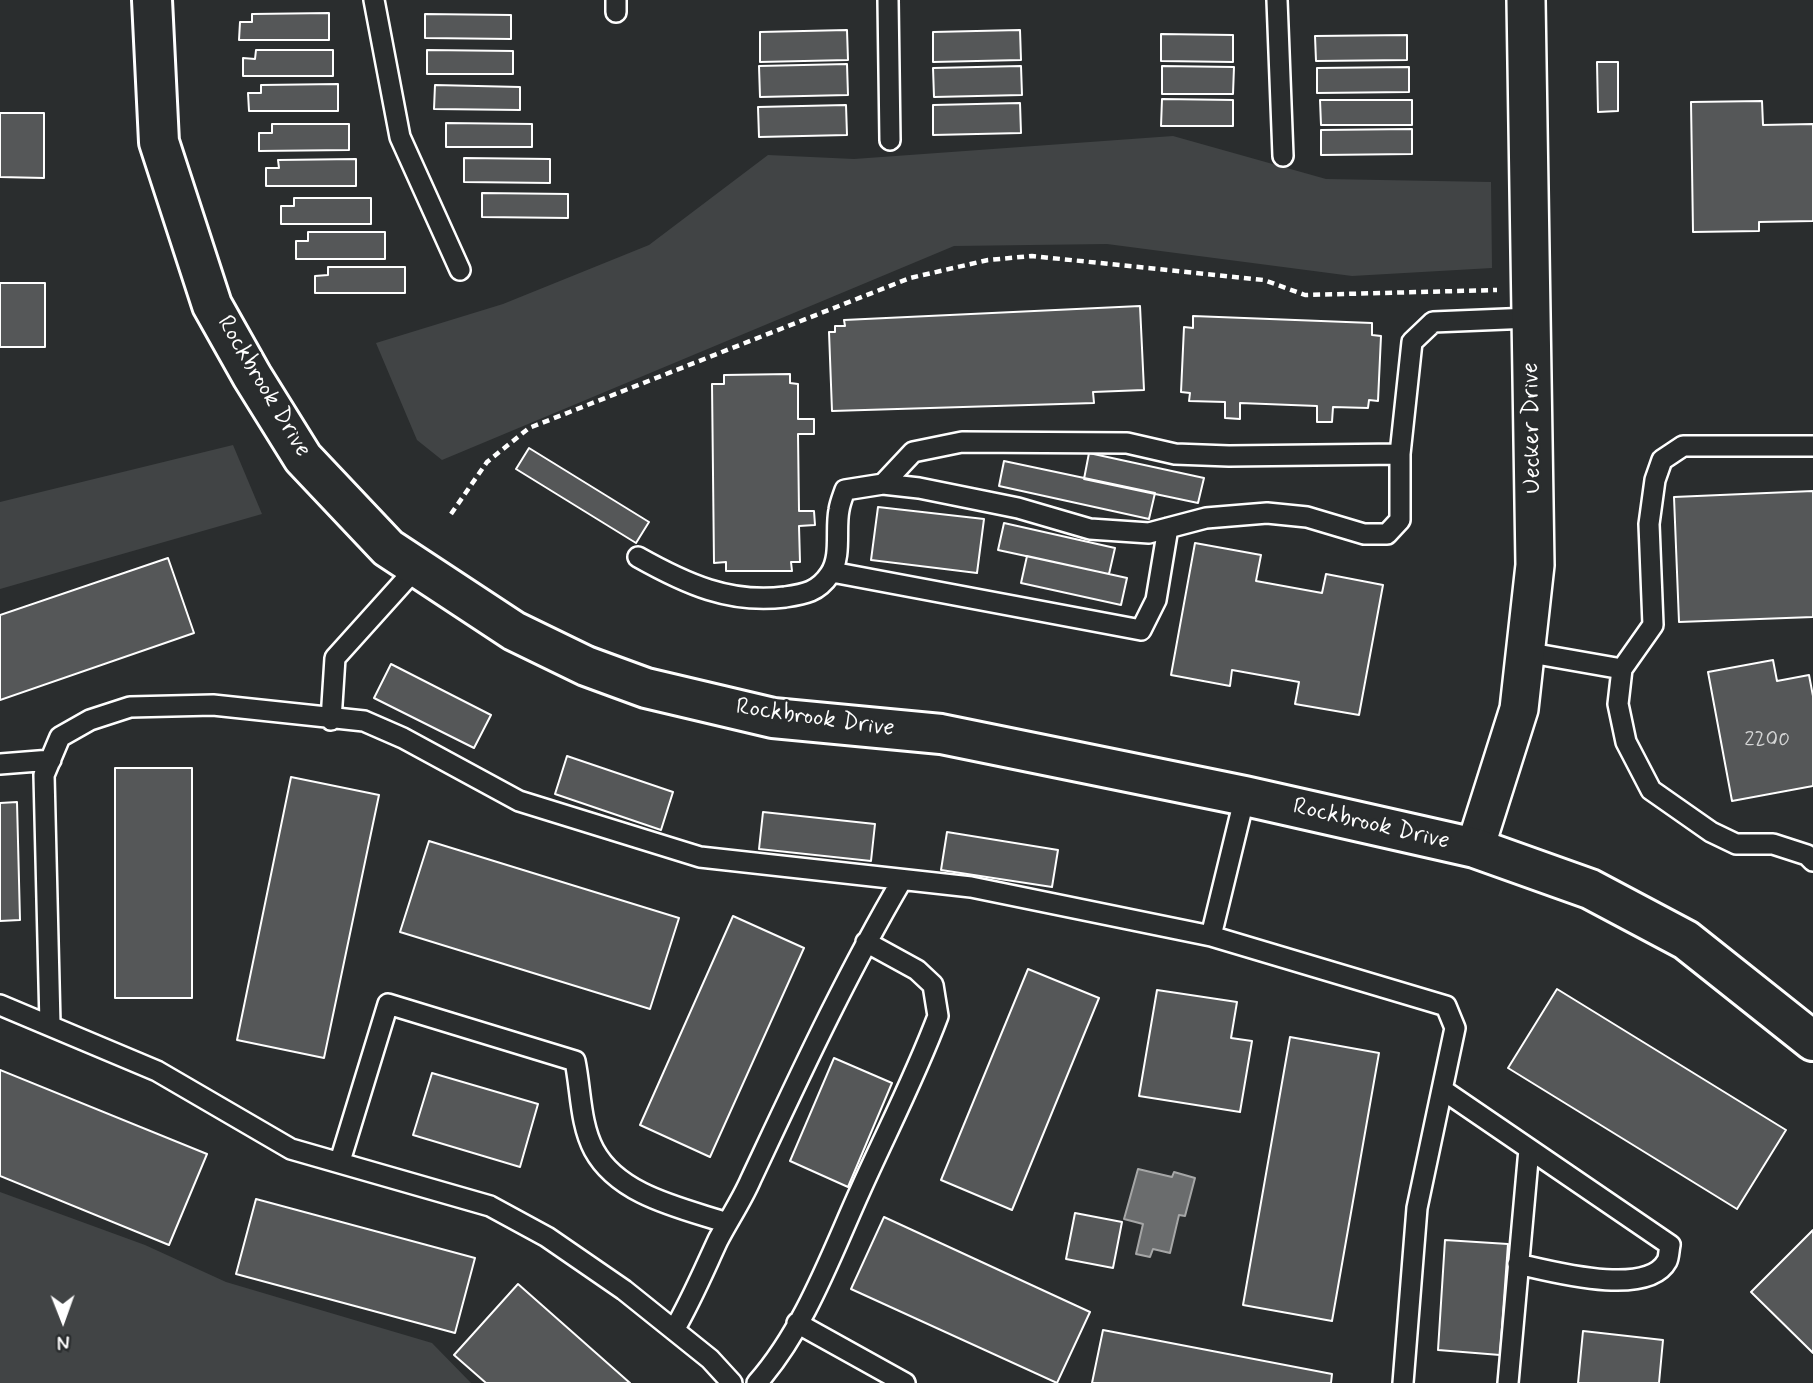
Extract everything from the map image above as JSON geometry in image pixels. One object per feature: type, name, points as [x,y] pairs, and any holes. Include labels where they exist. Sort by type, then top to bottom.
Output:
[{"type":"street","name":"Rockbrook Drive","points":[[152,0],[159,142],[212,305],[303,458],[388,548],[514,631],[586,666],[646,688],[773,718],[941,734],[1245,796],[1475,848],[1590,889],[1686,940],[1803,1032]]},
{"type":"street","name":"Uecker Drive","points":[[1475,848],[1518,709],[1535,565],[1525,0]]},
{"type":"lane","points":[[374,0],[400,137],[460,270]]},
{"type":"lane","points":[[888,0],[890,140]]},
{"type":"lane","points":[[1277,0],[1283,156]]},
{"type":"lane","points":[[638,557],[680,581],[728,597],[763,600],[812,593],[832,572],[837,550],[838,512],[845,490],[883,484],[1018,508],[1090,529],[1149,533],[1206,518],[1267,513],[1307,517],[1364,534],[1387,534],[1399,520],[1400,454],[1412,342],[1433,322],[1531,302]]},
{"type":"lane","points":[[883,484],[913,452],[962,442],[1127,443],[1175,454],[1400,454]]},
{"type":"lane","points":[[1813,446],[1683,446],[1662,460],[1655,480],[1650,524],[1653,625],[1622,668],[1618,704],[1626,742],[1651,790],[1711,832],[1736,845],[1773,844],[1807,855],[1813,861]]},
{"type":"lane","points":[[832,572],[1141,630],[1156,600],[1168,528]]},
{"type":"lane","points":[[331,720],[335,658],[417,567]]},
{"type":"lane","points":[[1525,652],[1622,668]]},
{"type":"lane","points":[[50,1024],[43,821],[44,775],[60,737],[90,720],[130,707],[213,705],[364,722],[403,738],[519,800],[700,857],[971,887],[1211,936],[1446,1006],[1455,1028],[1417,1208],[1403,1383]]},
{"type":"lane","points":[[0,764],[51,760]]},
{"type":"lane","points":[[1211,936],[1245,796]]},
{"type":"lane","points":[[674,1330],[697,1291],[727,1223],[750,1182],[803,1063],[866,942],[902,880]]},
{"type":"lane","points":[[757,1383],[797,1323],[938,1016],[933,985],[917,971],[866,942]]},
{"type":"lane","points":[[340,1161],[388,1004],[575,1061],[583,1118],[594,1149],[607,1168],[647,1196],[727,1223]]},
{"type":"lane","points":[[0,1005],[157,1071],[291,1149],[490,1206],[547,1237],[624,1290],[710,1359],[733,1383]]},
{"type":"lane","points":[[1443,1090],[1670,1245],[1667,1261],[1657,1271],[1638,1279],[1604,1280],[1518,1264]]},
{"type":"lane","points":[[1508,1383],[1529,1149]]},
{"type":"lane","points":[[797,1323],[905,1383]]},
{"type":"path","points":[[451,514],[487,462],[529,428],[910,278],[988,260],[1032,256],[1264,280],[1305,295],[1531,302]]},
{"type":"shaded area","points":[[1173,136],[1326,179],[1491,182],[1492,268],[1352,276],[1107,244],[954,246],[442,460],[417,440],[376,343],[503,304],[649,245],[768,155],[854,159]]},
{"type":"shaded area","points":[[233,445],[262,514],[0,589],[0,502]]},
{"type":"shaded area","points":[[1138,1169],[1172,1177],[1174,1172],[1195,1178],[1185,1216],[1179,1215],[1170,1253],[1153,1249],[1150,1257],[1136,1254],[1143,1224],[1124,1219]]},
{"type":"shaded area","points":[[0,1192],[145,1245],[226,1282],[432,1343],[471,1383],[0,1383]]},
{"type":"building","points":[[329,13],[329,40],[239,40],[240,22],[252,22],[252,14]]},
{"type":"building","points":[[425,14],[511,15],[511,39],[425,38]]},
{"type":"building","points":[[847,30],[848,60],[760,62],[760,32]]},
{"type":"building","points":[[1020,30],[1021,60],[933,62],[933,32]]},
{"type":"building","points":[[1161,34],[1233,35],[1233,62],[1161,61]]},
{"type":"building","points":[[1407,35],[1407,60],[1316,61],[1315,36]]},
{"type":"building","points":[[256,50],[333,50],[333,76],[243,76],[243,58],[255,59]]},
{"type":"building","points":[[427,50],[513,51],[513,74],[427,74]]},
{"type":"building","points":[[1597,62],[1618,62],[1618,111],[1598,112]]},
{"type":"building","points":[[847,64],[848,95],[760,97],[759,66]]},
{"type":"building","points":[[1021,66],[1022,95],[934,97],[933,68]]},
{"type":"building","points":[[1162,66],[1234,67],[1233,94],[1162,94]]},
{"type":"building","points":[[1409,67],[1409,92],[1317,93],[1317,68]]},
{"type":"building","points":[[338,84],[338,111],[249,111],[248,93],[261,93],[261,85]]},
{"type":"building","points":[[435,85],[520,87],[520,110],[434,109]]},
{"type":"building","points":[[1162,99],[1233,100],[1233,126],[1161,126]]},
{"type":"building","points":[[1320,100],[1412,100],[1412,125],[1321,125]]},
{"type":"building","points":[[1762,101],[1763,125],[1813,124],[1813,221],[1759,222],[1759,231],[1693,232],[1691,102]]},
{"type":"building","points":[[1020,103],[1021,133],[933,135],[933,105]]},
{"type":"building","points":[[846,105],[847,135],[759,137],[758,107]]},
{"type":"building","points":[[0,113],[44,113],[44,178],[0,177]]},
{"type":"building","points":[[446,123],[532,124],[532,147],[446,147]]},
{"type":"building","points":[[272,124],[349,124],[349,150],[259,151],[259,133],[272,133]]},
{"type":"building","points":[[1412,129],[1412,154],[1321,155],[1321,130]]},
{"type":"building","points":[[464,158],[550,159],[550,183],[464,182]]},
{"type":"building","points":[[356,159],[356,186],[266,186],[266,168],[279,168],[278,160]]},
{"type":"building","points":[[482,193],[568,194],[568,218],[482,217]]},
{"type":"building","points":[[294,198],[371,198],[371,224],[281,224],[281,206],[294,206]]},
{"type":"building","points":[[308,232],[385,232],[385,259],[296,259],[296,241],[308,241]]},
{"type":"building","points":[[328,267],[405,267],[405,293],[315,293],[315,276],[328,275]]},
{"type":"building","points":[[0,283],[45,283],[45,347],[0,347]]},
{"type":"building","points":[[1140,306],[1144,390],[1093,392],[1094,403],[832,411],[829,332],[835,332],[835,326],[845,326],[844,320]]},
{"type":"building","points":[[1193,316],[1372,323],[1372,335],[1381,336],[1378,401],[1369,400],[1368,408],[1333,407],[1332,422],[1317,422],[1317,406],[1240,403],[1240,419],[1225,418],[1225,402],[1189,401],[1190,393],[1181,392],[1184,327],[1193,328]]},
{"type":"building","points":[[790,374],[790,383],[798,384],[798,419],[814,419],[814,434],[798,434],[799,511],[814,511],[815,525],[799,526],[800,562],[791,562],[792,571],[726,571],[726,562],[714,563],[712,384],[724,384],[724,375]]},
{"type":"building","points":[[529,448],[649,522],[636,543],[516,469]]},
{"type":"building","points":[[1089,453],[1204,478],[1198,503],[1084,479]]},
{"type":"building","points":[[1004,461],[1155,493],[1149,519],[999,486]]},
{"type":"building","points":[[1813,491],[1813,617],[1679,622],[1674,497]]},
{"type":"building","points":[[878,507],[984,519],[977,573],[871,560]]},
{"type":"building","points":[[1004,523],[1115,548],[1109,574],[998,550]]},
{"type":"building","points":[[1195,543],[1261,555],[1256,581],[1322,593],[1326,574],[1383,585],[1359,715],[1295,704],[1299,682],[1232,670],[1230,686],[1171,675]]},
{"type":"building","points":[[1027,556],[1127,578],[1121,605],[1021,583]]},
{"type":"building","points":[[168,558],[194,633],[0,700],[0,615]]},
{"type":"building","points":[[1773,660],[1777,681],[1809,675],[1813,696],[1813,786],[1732,801],[1708,672]]},
{"type":"building","points":[[391,664],[491,715],[474,748],[374,698]]},
{"type":"building","points":[[567,756],[673,792],[661,830],[555,794]]},
{"type":"building","points":[[115,768],[192,768],[192,998],[115,998]]},
{"type":"building","points":[[291,777],[379,795],[324,1058],[237,1040]]},
{"type":"building","points":[[17,802],[20,920],[0,921],[0,803]]},
{"type":"building","points":[[763,812],[875,824],[871,861],[759,849]]},
{"type":"building","points":[[947,832],[1058,850],[1052,887],[941,870]]},
{"type":"building","points":[[429,841],[679,918],[650,1009],[400,932]]},
{"type":"building","points":[[733,916],[804,948],[710,1157],[640,1125]]},
{"type":"building","points":[[1028,969],[1099,998],[1012,1210],[941,1180]]},
{"type":"building","points":[[1557,989],[1786,1130],[1737,1209],[1508,1068]]},
{"type":"building","points":[[1157,990],[1237,1002],[1231,1038],[1252,1041],[1240,1112],[1139,1096]]},
{"type":"building","points":[[1290,1037],[1379,1053],[1332,1321],[1243,1305]]},
{"type":"building","points":[[834,1058],[892,1083],[848,1187],[790,1161]]},
{"type":"building","points":[[0,1070],[207,1154],[169,1245],[0,1176]]},
{"type":"building","points":[[432,1073],[538,1104],[520,1167],[413,1135]]},
{"type":"building","points":[[256,1199],[475,1258],[455,1333],[236,1274]]},
{"type":"building","points":[[1075,1213],[1122,1222],[1113,1268],[1066,1259]]},
{"type":"building","points":[[884,1217],[1090,1312],[1057,1383],[851,1289]]},
{"type":"building","points":[[1813,1230],[1813,1353],[1751,1292]]},
{"type":"building","points":[[1445,1240],[1508,1244],[1500,1355],[1438,1350]]},
{"type":"building","points":[[518,1284],[630,1383],[486,1383],[454,1355]]},
{"type":"building","points":[[1103,1330],[1332,1374],[1331,1383],[1092,1383]]},
{"type":"building","points":[[1583,1331],[1663,1340],[1659,1383],[1578,1383]]}]
